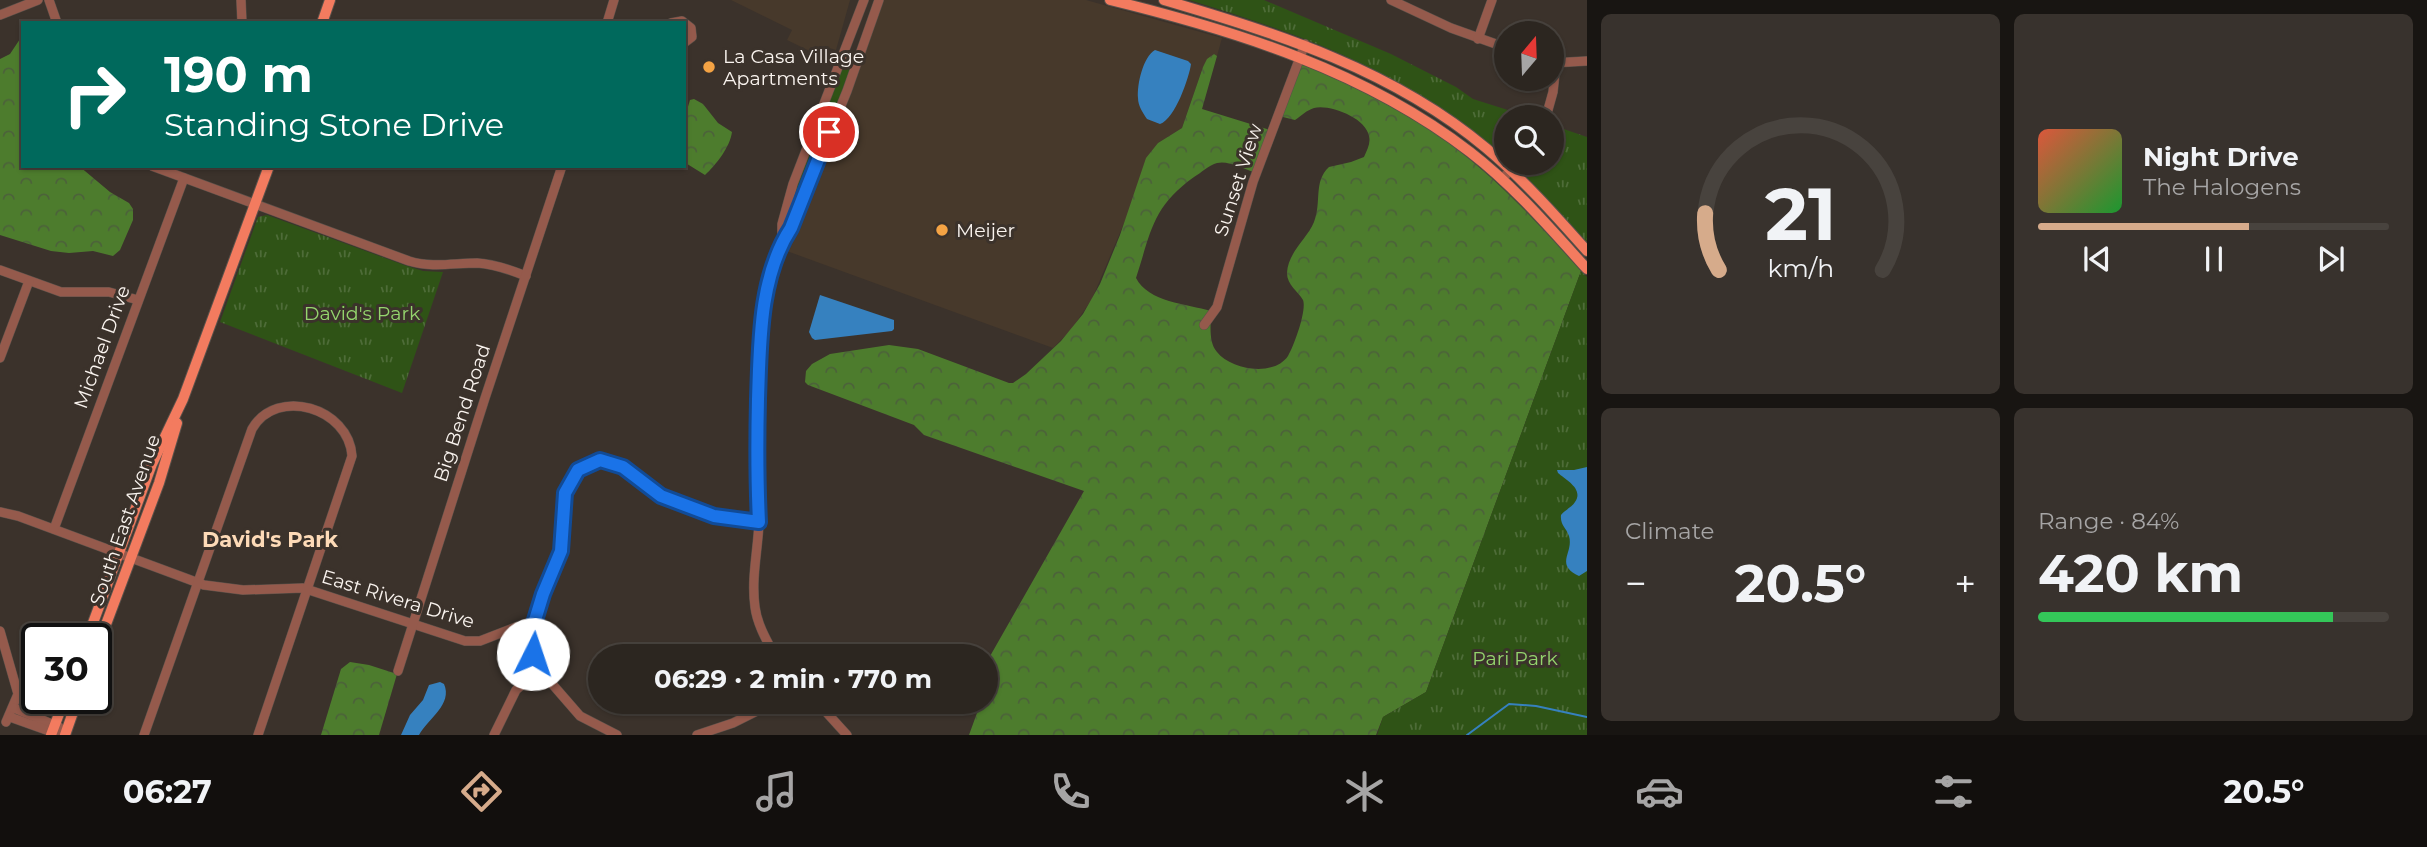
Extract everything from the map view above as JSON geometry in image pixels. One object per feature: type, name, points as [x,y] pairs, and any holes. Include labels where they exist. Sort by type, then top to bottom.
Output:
[{"type":"main road","points":[[323,21],[330,0]]},
{"type":"main road","points":[[1110,0],[1137,3],[1300,57],[1340,73],[1408,109],[1470,152],[1502,179],[1587,269]]},
{"type":"main road","points":[[1164,0],[1304,44],[1351,64],[1421,102],[1494,152]]},
{"type":"main road","name":"South East Avenue","points":[[107,623],[159,483],[183,400],[268,168]]},
{"type":"main road","points":[[1522,175],[1587,251]]},
{"type":"main road","name":"South East Avenue","points":[[93,623],[152,464],[183,400]]},
{"type":"main road","points":[[65,734],[72,714]]},
{"type":"street","points":[[0,15],[38,0]]},
{"type":"street","points":[[49,0],[56,21]]},
{"type":"street","points":[[241,0],[242,21]]},
{"type":"street","points":[[608,21],[614,0]]},
{"type":"street","points":[[782,242],[786,204],[864,0]]},
{"type":"street","points":[[770,644],[755,610],[753,584],[759,522],[756,469],[761,332],[769,285],[782,242],[791,228],[879,0]]},
{"type":"street","points":[[1391,0],[1494,44]]},
{"type":"street","points":[[1478,39],[1492,0]]},
{"type":"street","points":[[686,24],[691,28],[692,37],[686,42]]},
{"type":"street","name":"Sunset View","points":[[1204,325],[1217,307],[1253,182],[1304,44]]},
{"type":"street","points":[[844,54],[858,59]]},
{"type":"street","points":[[1564,62],[1587,61]]},
{"type":"street","points":[[809,142],[823,147]]},
{"type":"street","points":[[157,168],[423,265],[479,263],[526,276]]},
{"type":"street","name":"Big Bend Road","points":[[398,671],[561,168]]},
{"type":"street","points":[[1502,179],[1506,175]]},
{"type":"street","name":"Michael Drive","points":[[54,529],[184,178]]},
{"type":"street","points":[[0,270],[70,293],[109,292],[138,300]]},
{"type":"street","points":[[0,358],[29,281]]},
{"type":"street","points":[[144,735],[252,429],[261,416],[270,410],[283,405],[295,405],[318,412],[335,422],[344,432],[351,450],[346,477],[258,735]]},
{"type":"street","points":[[617,735],[580,716],[540,670],[533,654],[532,630],[561,551],[565,493],[578,470],[600,460],[623,467],[661,496],[714,516],[759,522]]},
{"type":"street","name":"East Rivera Drive","points":[[0,512],[18,516],[198,583],[233,590],[299,588],[465,641],[480,641],[516,627],[532,630]]},
{"type":"street","points":[[0,631],[17,690],[10,716],[65,734]]},
{"type":"street","points":[[494,735],[516,690],[540,670]]},
{"type":"street","points":[[697,735],[751,714]]},
{"type":"street","points":[[828,714],[847,735]]},
{"type":"shaded area","points":[[731,0],[850,0],[836,50],[829,48],[824,58],[787,40],[792,30]]},
{"type":"shaded area","points":[[879,0],[1086,0],[1222,38],[1217,56],[1214,54],[1203,67],[1182,128],[1158,143],[1092,299],[1071,330],[1053,348],[784,250]]},
{"type":"green space","points":[[1189,0],[1264,0],[1391,54],[1456,87],[1473,99],[1494,106],[1494,149],[1435,105],[1364,65],[1240,16]]},
{"type":"green space","points":[[21,39],[21,168],[81,168],[110,192],[129,203],[133,209],[133,220],[120,250],[113,256],[93,251],[51,251],[0,235],[0,59],[10,54]]},
{"type":"green space","points":[[844,54],[858,59],[782,242],[782,224]]},
{"type":"green space","points":[[1214,54],[1217,56],[1202,109],[1270,130],[1254,172],[1231,164],[1217,163],[1194,177],[1169,199],[1155,222],[1136,278],[1149,292],[1159,297],[1211,311],[1212,343],[1223,358],[1242,367],[1263,369],[1282,363],[1288,356],[1299,328],[1304,305],[1287,277],[1288,265],[1314,222],[1319,186],[1324,173],[1329,167],[1364,157],[1369,144],[1369,136],[1361,123],[1338,110],[1321,107],[1306,112],[1295,120],[1283,117],[1281,113],[1302,65],[1310,66],[1388,105],[1454,147],[1512,197],[1581,271],[1426,692],[1383,717],[1376,735],[969,735],[977,714],[998,714],[997,644],[1084,491],[924,435],[914,425],[808,385],[805,382],[806,371],[812,364],[830,354],[889,345],[918,349],[1009,383],[1026,374],[1061,341],[1083,314],[1100,284],[1120,235],[1146,158],[1158,143],[1182,128],[1207,59]]},
{"type":"green space","points":[[694,99],[703,104],[718,123],[732,132],[722,155],[705,175],[686,163],[686,113],[690,100]]},
{"type":"green space","points":[[1564,129],[1587,137],[1587,242],[1525,175],[1564,175]]},
{"type":"green space","name":"David's Park","points":[[267,215],[404,265],[423,271],[443,272],[402,393],[220,322],[258,217]]},
{"type":"green space","name":"Pari Park","points":[[1581,271],[1587,277],[1587,735],[1377,735],[1383,717],[1426,692]]},
{"type":"green space","points":[[350,662],[397,674],[379,735],[321,735],[341,669]]},
{"type":"water","points":[[1155,50],[1191,64],[1176,107],[1166,121],[1160,124],[1147,119],[1138,98],[1142,71],[1147,58]]},
{"type":"water","points":[[820,295],[894,320],[894,329],[815,340],[809,332]]},
{"type":"water","points":[[1587,467],[1587,571],[1579,576],[1572,572],[1566,563],[1570,542],[1561,518],[1575,502],[1577,493],[1573,485],[1557,470]]},
{"type":"water","points":[[440,682],[444,684],[446,691],[438,711],[419,735],[401,735],[429,685]]},
{"type":"waterway","points":[[1467,735],[1509,704],[1536,706],[1587,717]]},
{"type":"place","name":"La Casa Village Apartments","points":[[709,67]]},
{"type":"place","name":"Meijer","points":[[942,230]]},
{"type":"district","name":"David's Park","points":[[270,539]]},
{"type":"route","points":[[533,654],[532,630],[561,551],[565,493],[578,470],[600,460],[623,467],[661,496],[714,516],[759,522],[756,469],[763,314],[782,242],[791,228],[829,132]]}]
